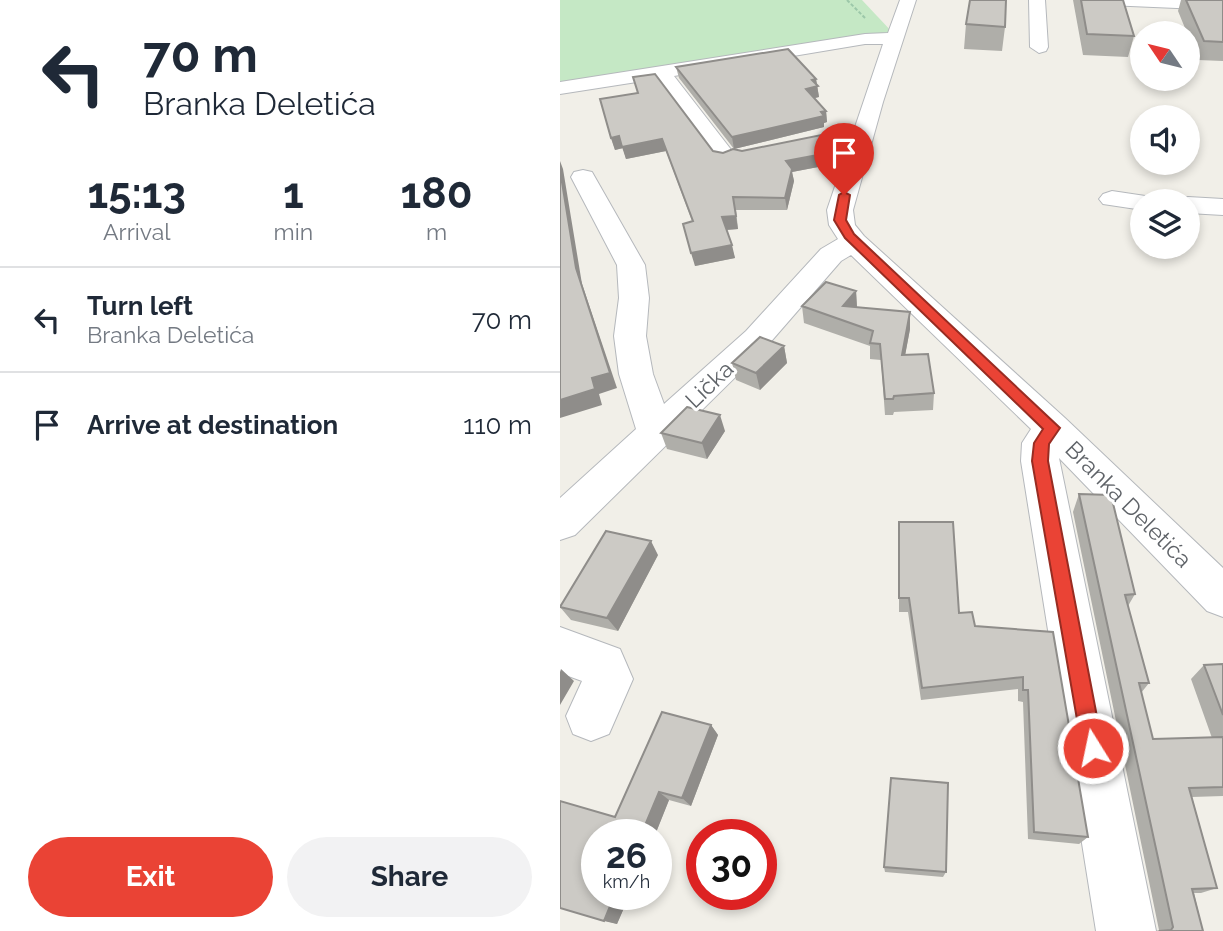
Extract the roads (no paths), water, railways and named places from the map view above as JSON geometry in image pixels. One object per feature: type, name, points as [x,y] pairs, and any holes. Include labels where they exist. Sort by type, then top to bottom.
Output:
[{"type":"street","name":"Branka Deletića","points":[[908,0],[863,129],[840,214],[842,225],[854,242],[1052,428],[1223,597]]},
{"type":"street","points":[[1037,0],[1039,47]]},
{"type":"street","points":[[1107,0],[1223,5]]},
{"type":"street","points":[[1134,1],[1140,21]]},
{"type":"street","points":[[560,88],[865,39],[893,38]]},
{"type":"street","points":[[661,72],[724,156]]},
{"type":"street","points":[[837,134],[863,129]]},
{"type":"street","points":[[583,177],[631,265],[634,288],[630,336],[634,362],[656,434]]},
{"type":"street","points":[[1112,200],[1130,201]]},
{"type":"street","points":[[1200,206],[1223,207]]},
{"type":"street","name":"Lička","points":[[560,523],[757,338],[831,255],[854,242]]},
{"type":"street","points":[[1052,428],[1041,443],[1040,461],[1126,931]]},
{"type":"street","points":[[560,650],[603,665],[609,678],[591,716]]}]
